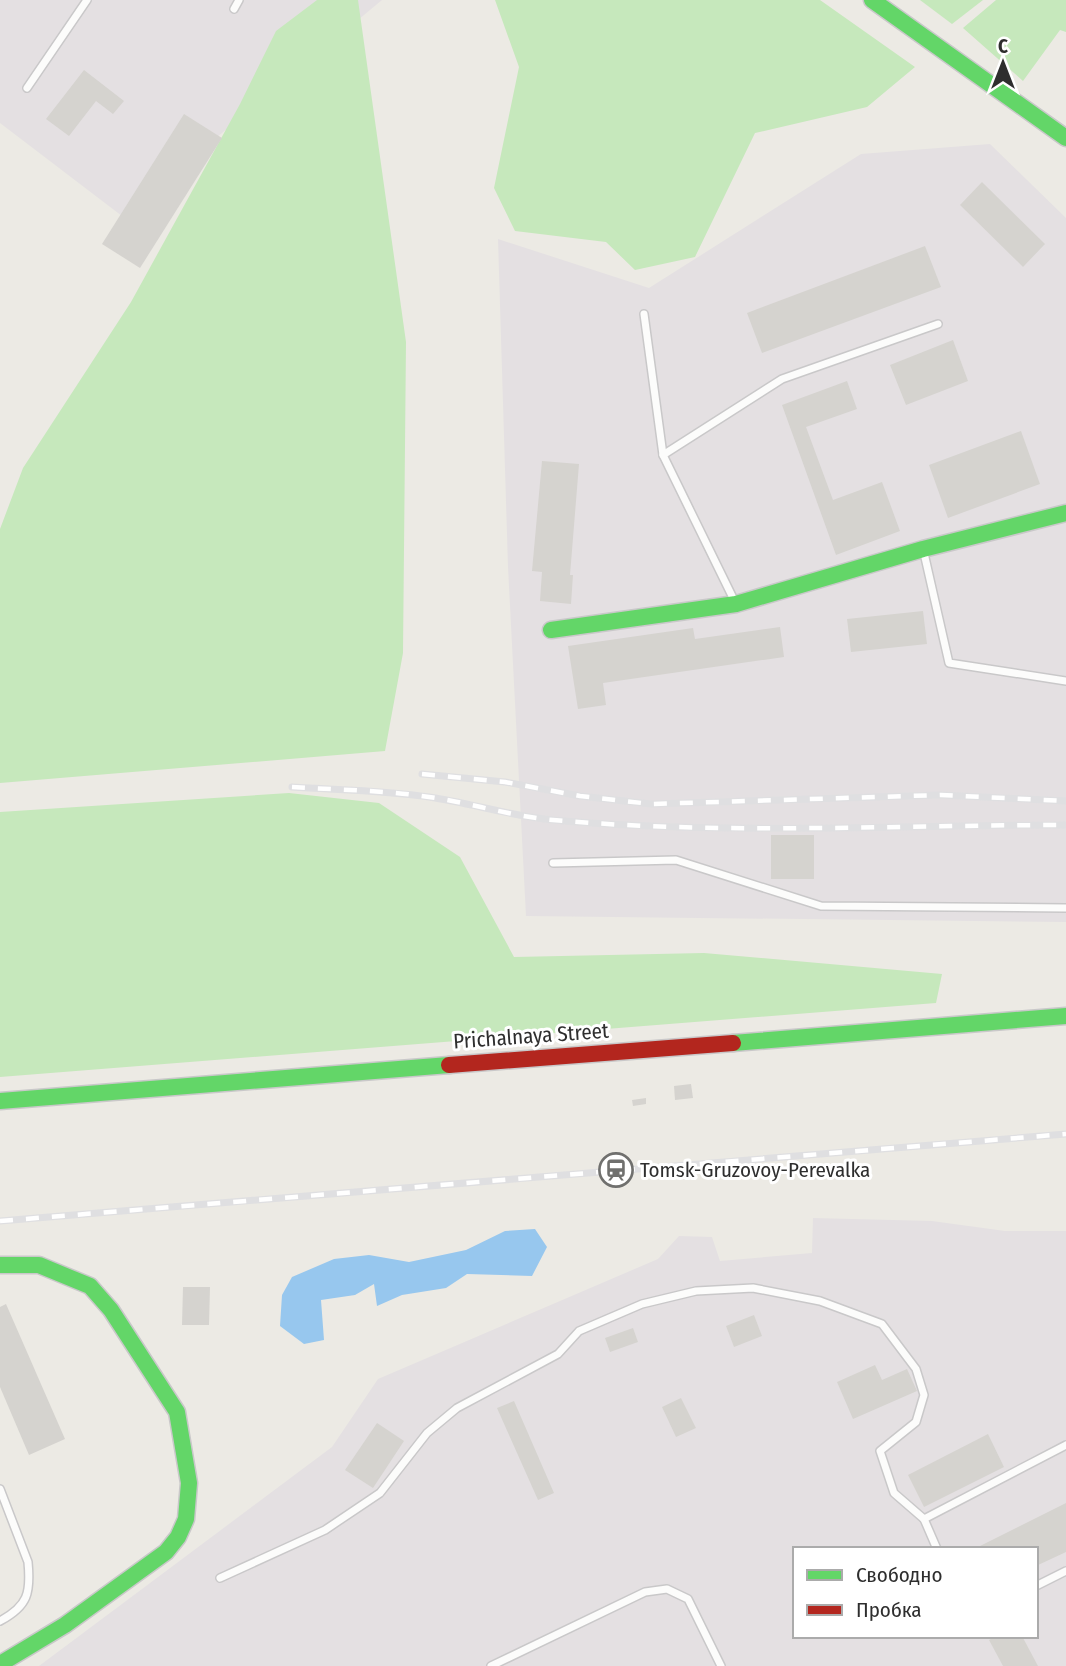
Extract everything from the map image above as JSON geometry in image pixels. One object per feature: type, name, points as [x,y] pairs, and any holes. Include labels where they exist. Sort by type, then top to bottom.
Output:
[{"type":"street","points":[[872,0],[1066,138]]},
{"type":"street","points":[[551,630],[736,604],[923,549],[1066,513]]},
{"type":"street","name":"Prichalnaya Street","points":[[0,1101],[1066,1016]]},
{"type":"street","points":[[0,1265],[39,1265],[65,1274],[90,1286],[111,1310],[177,1412],[189,1483],[186,1519],[178,1537],[166,1552],[65,1625],[0,1664]]},
{"type":"lane","points":[[27,88],[87,0]]},
{"type":"lane","points":[[234,9],[239,0]]},
{"type":"lane","points":[[644,314],[663,455],[736,604]]},
{"type":"lane","points":[[663,455],[782,379],[938,324]]},
{"type":"lane","points":[[923,549],[949,663],[1066,681]]},
{"type":"lane","points":[[553,863],[676,860],[821,906],[1066,908]]},
{"type":"lane","points":[[220,1578],[325,1530],[380,1493],[427,1433],[457,1408],[558,1354],[579,1331],[642,1304],[696,1291],[753,1288],[820,1301],[882,1324],[916,1369],[924,1395],[916,1422],[880,1451],[894,1493],[924,1520],[936,1547]]},
{"type":"lane","points":[[924,1520],[1066,1445]]},
{"type":"lane","points":[[0,1489],[28,1562],[29,1574],[25,1601],[19,1611],[0,1621]]},
{"type":"lane","points":[[1038,1585],[1066,1571]]},
{"type":"lane","points":[[491,1666],[645,1592],[667,1589],[688,1599],[721,1666]]},
{"type":"shaded area","points":[[0,0],[382,0],[122,216],[0,123]]},
{"type":"shaded area","points":[[990,144],[1066,218],[1066,922],[526,916],[508,567],[498,239],[649,288],[861,154]]},
{"type":"shaded area","points":[[813,1218],[932,1221],[1005,1231],[1066,1231],[1066,1666],[39,1666],[332,1447],[378,1379],[658,1259],[679,1236],[712,1237],[720,1261],[812,1253]]},
{"type":"green space","points":[[317,0],[358,0],[406,342],[403,653],[385,751],[0,783],[0,529],[23,468],[131,302],[240,104],[276,31]]},
{"type":"green space","points":[[495,0],[820,0],[915,67],[867,107],[755,133],[695,257],[635,270],[606,242],[515,231],[494,188],[519,67]]},
{"type":"green space","points":[[920,0],[983,0],[952,24]]},
{"type":"green space","points":[[996,0],[1066,0],[1066,32],[1060,30],[1023,81],[963,28]]},
{"type":"green space","points":[[289,793],[379,803],[460,857],[514,957],[704,953],[942,974],[936,1003],[0,1077],[0,812]]},
{"type":"water","points":[[535,1229],[547,1247],[532,1276],[467,1274],[446,1288],[402,1295],[377,1306],[374,1284],[355,1295],[321,1300],[324,1340],[304,1344],[280,1326],[282,1295],[292,1277],[334,1259],[369,1255],[409,1262],[466,1250],[505,1231]]},
{"type":"building","points":[[84,70],[124,101],[113,114],[96,101],[69,136],[46,119]]},
{"type":"building","points":[[184,114],[222,138],[140,268],[102,244]]},
{"type":"building","points":[[982,182],[1045,244],[1023,267],[960,205]]},
{"type":"building","points":[[925,246],[941,287],[762,353],[747,313]]},
{"type":"building","points":[[953,340],[968,381],[906,405],[890,365]]},
{"type":"building","points":[[847,381],[857,409],[806,427],[833,500],[882,482],[900,531],[836,555],[782,405]]},
{"type":"building","points":[[1021,431],[1040,484],[948,518],[929,465]]},
{"type":"building","points":[[542,461],[579,464],[570,575],[573,575],[571,604],[540,601],[542,572],[532,571]]},
{"type":"building","points":[[923,611],[927,644],[851,652],[847,619]]},
{"type":"building","points":[[780,627],[784,657],[603,683],[606,705],[578,709],[568,646],[693,628],[695,639]]},
{"type":"building","points":[[771,835],[814,835],[814,879],[771,879]]},
{"type":"building","points":[[691,1084],[693,1098],[675,1100],[674,1086]]},
{"type":"building","points":[[646,1098],[646,1104],[633,1106],[632,1100]]},
{"type":"building","points":[[183,1287],[210,1287],[209,1325],[182,1325]]},
{"type":"building","points":[[6,1304],[65,1439],[29,1455],[0,1387],[0,1307]]},
{"type":"building","points":[[754,1315],[762,1336],[734,1347],[726,1326]]},
{"type":"building","points":[[633,1328],[638,1342],[610,1352],[605,1338]]},
{"type":"building","points":[[875,1365],[882,1380],[907,1369],[917,1391],[853,1419],[837,1382]]},
{"type":"building","points":[[681,1398],[696,1428],[676,1437],[662,1407]]},
{"type":"building","points":[[514,1401],[554,1493],[538,1500],[497,1408]]},
{"type":"building","points":[[377,1423],[404,1441],[373,1488],[345,1470]]},
{"type":"building","points":[[988,1434],[1004,1467],[924,1507],[908,1475]]},
{"type":"building","points":[[1066,1503],[1066,1552],[1038,1565],[1038,1547],[978,1547]]},
{"type":"building","points":[[1023,1638],[1038,1666],[1003,1666],[989,1640]]},
{"type":"railway","points":[[422,774],[505,782],[580,796],[651,804],[941,795],[1066,801]]},
{"type":"railway","points":[[292,787],[412,795],[537,818],[617,825],[745,828],[1066,825]]},
{"type":"railway","points":[[0,1221],[1066,1134]]},
{"type":"traffic: fast","points":[[872,0],[1066,138]]},
{"type":"traffic: fast","points":[[551,630],[736,604],[923,549],[1066,513]]},
{"type":"traffic: fast","points":[[733,1043],[1066,1016]]},
{"type":"traffic: fast","points":[[0,1101],[449,1065]]},
{"type":"traffic: fast","points":[[0,1265],[39,1265],[90,1286],[111,1310],[177,1412],[189,1483],[186,1519],[178,1537],[166,1552],[65,1625],[0,1664]]},
{"type":"traffic: jam","points":[[449,1065],[733,1043]]},
{"type":"place","name":"Tomsk-Gruzovoy-Perevalka","points":[[616,1170]]}]
